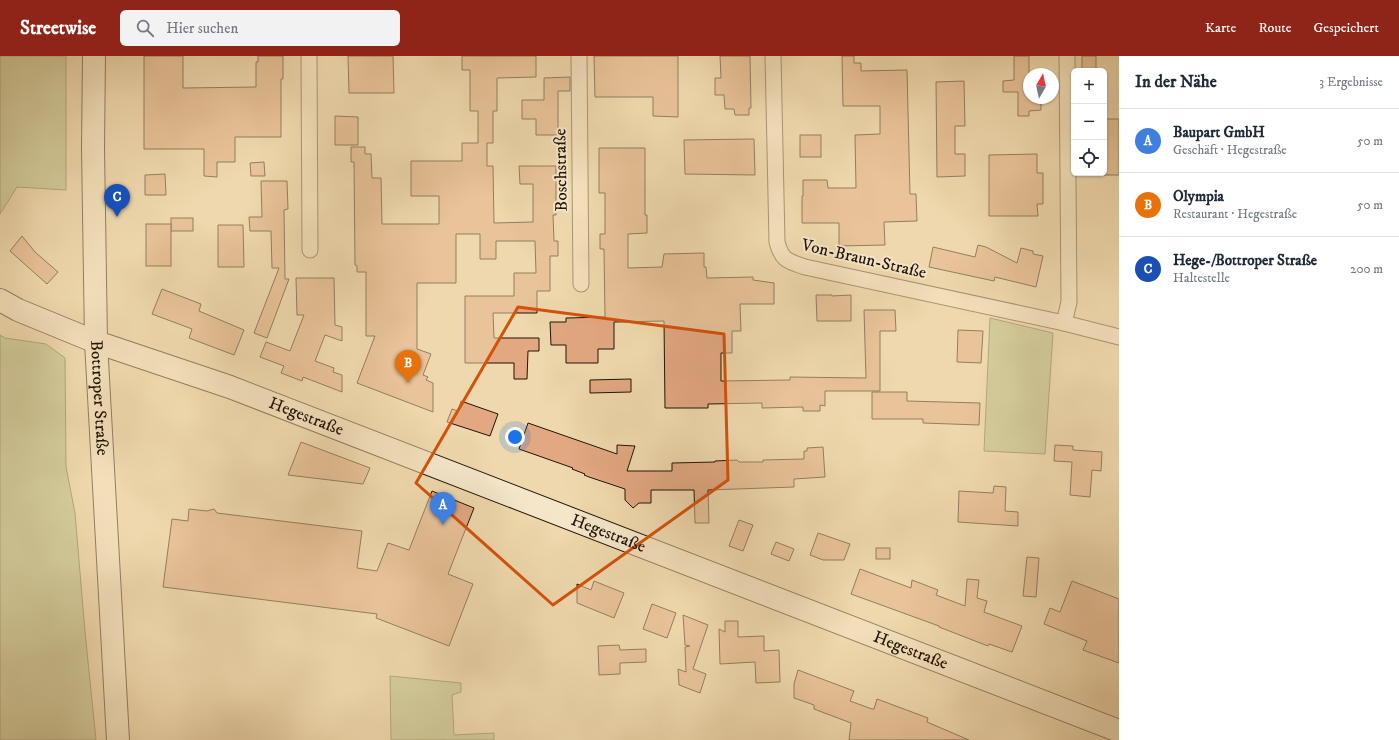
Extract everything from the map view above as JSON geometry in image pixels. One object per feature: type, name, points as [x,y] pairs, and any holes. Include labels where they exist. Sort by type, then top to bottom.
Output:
[{"type":"street","name":"Bottroper Straße","points":[[94,56],[93,156],[96,342],[118,740]]},
{"type":"street","points":[[310,56],[310,250]]},
{"type":"street","name":"Boschstraße","points":[[579,56],[581,284]]},
{"type":"street","name":"Von-Braun-Straße","points":[[773,56],[777,242],[780,254],[790,262],[805,267],[1064,323],[1119,337]]},
{"type":"street","points":[[1064,323],[1069,302],[1067,56]]},
{"type":"street","name":"Hegestraße","points":[[0,300],[18,310],[96,342],[244,392],[1119,731]]},
{"type":"highlighted area","points":[[518,307],[724,334],[728,480],[553,605],[416,483]]},
{"type":"green space","points":[[0,56],[66,56],[66,190],[17,187],[0,214]]},
{"type":"green space","points":[[990,318],[1053,333],[1045,454],[984,451]]},
{"type":"green space","points":[[0,335],[5,338],[46,344],[65,358],[66,467],[75,513],[96,740],[0,740]]},
{"type":"green space","points":[[390,676],[461,683],[461,692],[452,695],[454,735],[494,733],[494,740],[391,740]]},
{"type":"building","points":[[144,56],[183,56],[183,88],[256,87],[256,62],[258,62],[258,56],[283,56],[283,79],[281,79],[281,137],[235,137],[235,162],[217,162],[217,177],[204,176],[204,149],[144,149]]},
{"type":"building","points":[[348,56],[393,56],[394,93],[349,93]]},
{"type":"building","points":[[462,56],[536,56],[536,77],[497,78],[497,111],[493,111],[493,143],[487,143],[487,166],[493,166],[494,223],[533,222],[533,184],[520,184],[519,166],[556,166],[556,215],[553,215],[554,241],[558,241],[558,256],[550,256],[550,291],[537,291],[537,313],[493,313],[494,338],[539,338],[539,351],[528,351],[527,379],[514,379],[514,363],[465,363],[465,296],[514,296],[514,273],[536,273],[535,241],[496,241],[496,259],[480,259],[480,234],[456,234],[456,283],[417,283],[417,349],[431,354],[423,375],[428,377],[426,380],[433,383],[433,412],[357,383],[375,336],[366,336],[366,272],[357,272],[357,266],[355,265],[354,162],[351,162],[351,147],[365,147],[365,154],[371,154],[372,178],[381,178],[382,224],[439,224],[439,196],[411,196],[411,161],[462,161],[462,143],[478,143],[478,111],[470,111],[470,70],[462,70]]},
{"type":"building","points":[[594,56],[678,56],[678,117],[653,116],[653,97],[595,97]]},
{"type":"building","points":[[720,56],[750,56],[751,108],[749,108],[749,115],[735,115],[734,109],[725,109],[724,95],[715,95],[715,78],[721,78]]},
{"type":"building","points":[[842,56],[854,56],[854,63],[861,63],[861,71],[907,70],[910,194],[916,194],[917,221],[884,222],[885,245],[839,246],[839,223],[802,223],[803,180],[827,180],[828,188],[856,188],[855,135],[880,134],[880,106],[843,106]]},
{"type":"building","points":[[1014,56],[1029,56],[1029,68],[1023,68],[1023,104],[1041,104],[1041,110],[1029,111],[1029,116],[1018,116],[1018,92],[1003,92],[1003,81],[1014,80]]},
{"type":"building","points":[[1082,56],[1096,56],[1096,68],[1082,68]]},
{"type":"building","points":[[570,77],[570,91],[558,91],[558,135],[536,135],[536,119],[522,119],[522,100],[544,100],[544,78]]},
{"type":"building","points":[[964,81],[965,126],[955,126],[955,154],[965,154],[965,176],[937,177],[936,82]]},
{"type":"building","points":[[335,116],[358,117],[358,145],[335,145]]},
{"type":"building","points":[[1107,119],[1119,119],[1119,175],[1107,175]]},
{"type":"building","points":[[800,135],[821,135],[821,157],[800,157]]},
{"type":"building","points":[[754,139],[755,175],[685,174],[684,140]]},
{"type":"building","points":[[599,148],[645,148],[645,215],[647,215],[647,233],[628,234],[628,268],[662,267],[664,254],[704,253],[704,267],[706,267],[707,278],[753,277],[753,280],[774,283],[774,304],[740,304],[741,331],[732,331],[732,353],[721,353],[721,381],[790,380],[790,377],[866,378],[864,310],[895,310],[896,331],[880,331],[880,391],[825,391],[825,406],[820,405],[820,411],[803,411],[803,407],[762,408],[762,403],[708,404],[708,408],[665,408],[664,321],[614,322],[614,349],[598,349],[598,363],[566,363],[566,345],[551,345],[550,322],[566,322],[566,318],[605,317],[604,249],[600,249],[600,234],[605,234],[605,193],[599,193]]},
{"type":"building","points":[[1037,154],[1037,173],[1043,173],[1043,204],[1037,204],[1038,216],[989,216],[989,155]]},
{"type":"building","points":[[264,162],[265,176],[251,176],[250,163]]},
{"type":"building","points":[[165,174],[166,195],[145,195],[145,175]]},
{"type":"building","points":[[261,181],[287,181],[288,209],[284,210],[285,279],[289,279],[267,338],[254,333],[279,268],[272,268],[271,231],[250,231],[249,217],[262,217]]},
{"type":"building","points":[[171,218],[193,218],[193,231],[171,231]]},
{"type":"building","points":[[146,224],[171,224],[171,266],[146,266]]},
{"type":"building","points":[[218,225],[243,225],[244,267],[218,267]]},
{"type":"building","points":[[22,236],[35,252],[58,272],[47,284],[10,251]]},
{"type":"building","points":[[978,245],[986,247],[1017,263],[1021,248],[1033,251],[1033,254],[1043,256],[1036,287],[995,277],[994,281],[929,267],[933,247],[975,257]]},
{"type":"building","points":[[296,278],[334,278],[335,325],[342,327],[342,341],[325,335],[315,361],[334,368],[333,372],[342,375],[342,392],[303,377],[302,381],[281,373],[284,366],[260,357],[266,342],[290,351],[304,315],[297,315]]},
{"type":"building","points":[[162,289],[201,304],[199,311],[244,330],[234,355],[189,338],[192,329],[152,314]]},
{"type":"building","points":[[816,295],[851,295],[851,321],[817,321]]},
{"type":"building","points":[[958,330],[983,331],[981,363],[957,362]]},
{"type":"building","points":[[631,379],[631,392],[590,393],[590,380]]},
{"type":"building","points":[[872,392],[907,392],[907,401],[980,403],[979,425],[923,423],[923,419],[872,419]]},
{"type":"building","points":[[461,401],[498,414],[490,436],[447,422],[452,409],[458,411]]},
{"type":"building","points":[[528,423],[617,454],[617,445],[635,446],[627,471],[672,471],[672,463],[737,460],[739,462],[763,462],[763,460],[804,459],[804,451],[807,451],[807,448],[823,447],[825,477],[794,479],[794,487],[708,490],[709,523],[695,523],[694,490],[651,490],[651,503],[639,503],[633,508],[625,500],[625,489],[589,477],[572,469],[573,468],[519,449]]},
{"type":"building","points":[[301,442],[370,468],[363,484],[288,475]]},
{"type":"building","points":[[1055,445],[1073,446],[1073,450],[1102,452],[1101,471],[1092,470],[1090,497],[1070,495],[1072,462],[1054,461]]},
{"type":"building","points":[[994,486],[1006,487],[1005,511],[1018,512],[1018,526],[958,522],[959,491],[993,493]]},
{"type":"building","points":[[432,491],[474,508],[448,574],[473,584],[449,646],[376,618],[377,614],[163,587],[172,519],[188,521],[189,509],[207,511],[214,509],[217,513],[362,531],[357,568],[377,571],[388,543],[409,550]]},
{"type":"building","points":[[739,520],[753,525],[743,551],[729,546]]},
{"type":"building","points":[[818,533],[850,544],[844,560],[823,560],[810,555]]},
{"type":"building","points":[[776,542],[794,549],[789,561],[771,554]]},
{"type":"building","points":[[876,548],[890,548],[890,559],[876,559]]},
{"type":"building","points":[[1027,557],[1039,558],[1036,597],[1023,596]]},
{"type":"building","points":[[860,569],[911,588],[912,580],[938,590],[936,595],[965,606],[967,579],[979,580],[977,598],[987,601],[984,612],[1022,626],[1012,652],[989,644],[988,646],[939,626],[851,594]]},
{"type":"building","points":[[594,581],[624,593],[614,618],[577,603],[577,584],[591,590]]},
{"type":"building","points":[[1072,581],[1119,599],[1119,663],[1083,650],[1087,641],[1044,624],[1050,608],[1060,612]]},
{"type":"building","points":[[652,604],[676,613],[667,638],[643,629]]},
{"type":"building","points":[[683,615],[708,625],[693,669],[706,674],[700,693],[679,685],[678,669],[686,672],[685,647],[690,646],[685,645]]},
{"type":"building","points":[[725,621],[738,621],[738,637],[764,636],[764,651],[779,650],[780,682],[756,683],[755,662],[720,664],[719,629],[725,632]]},
{"type":"building","points":[[619,645],[620,650],[646,649],[646,662],[620,663],[620,674],[599,675],[598,646]]},
{"type":"building","points":[[798,670],[854,691],[850,701],[874,709],[877,699],[928,718],[927,722],[969,740],[849,740],[851,723],[814,709],[814,705],[794,698],[794,684]]},
{"type":"place","name":"Hege-/Bottroper Straße","points":[[117,217]]},
{"type":"place","name":"Olympia","points":[[408,383]]},
{"type":"place","name":"Baupart GmbH","points":[[443,525]]}]
